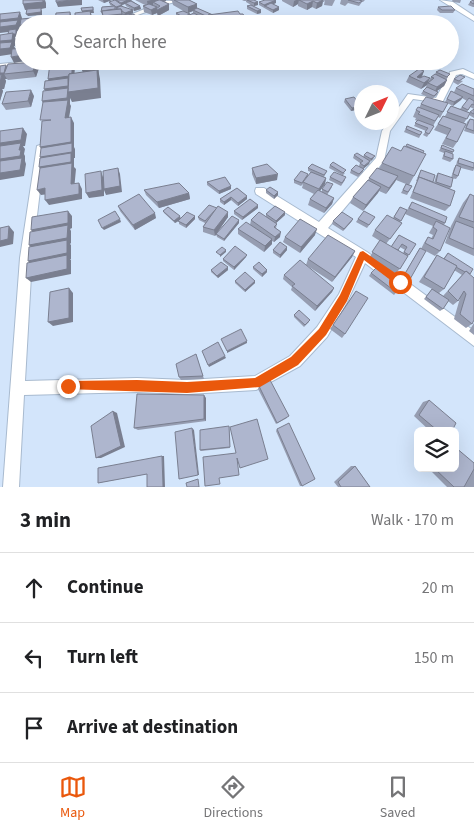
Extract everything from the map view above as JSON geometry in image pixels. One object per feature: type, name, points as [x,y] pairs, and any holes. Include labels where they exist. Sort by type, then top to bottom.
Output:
[{"type":"street","points":[[133,15],[146,9],[181,0]]},
{"type":"street","points":[[442,0],[451,2],[474,19]]},
{"type":"street","points":[[138,5],[146,9]]},
{"type":"street","points":[[0,66],[15,65]]},
{"type":"street","points":[[321,228],[381,159],[386,131],[411,96],[439,101],[452,74],[463,71],[474,77]]},
{"type":"street","points":[[11,487],[26,258],[40,148]]},
{"type":"street","points":[[260,191],[363,254],[474,339]]},
{"type":"street","points":[[18,388],[137,385],[187,387],[256,383],[295,361],[322,332],[344,298],[363,254]]},
{"type":"building","points":[[23,0],[43,0],[43,2],[23,4]]},
{"type":"building","points":[[115,0],[122,5],[116,7],[109,2]]},
{"type":"building","points":[[116,0],[128,0],[121,3]]},
{"type":"building","points":[[159,0],[169,4],[157,10],[160,6],[153,2]]},
{"type":"building","points":[[174,0],[189,0],[197,4],[188,7]]},
{"type":"building","points":[[247,0],[254,0],[258,2],[254,3]]},
{"type":"building","points":[[276,0],[264,5],[259,2]]},
{"type":"building","points":[[299,0],[323,0],[307,4]]},
{"type":"building","points":[[348,0],[359,0],[362,1],[359,3]]},
{"type":"building","points":[[131,1],[140,6],[134,8],[125,3]]},
{"type":"building","points":[[271,3],[279,7],[273,10],[265,6]]},
{"type":"building","points":[[149,4],[157,7],[151,10],[143,6]]},
{"type":"building","points":[[251,5],[261,10],[257,11],[247,6]]},
{"type":"building","points":[[115,6],[115,9],[101,12],[102,7]]},
{"type":"building","points":[[121,6],[133,10],[125,13],[121,9],[116,8]]},
{"type":"building","points":[[451,6],[455,10],[442,10],[438,7]]},
{"type":"building","points":[[93,7],[93,10],[82,11],[81,8]]},
{"type":"building","points":[[41,8],[41,12],[26,14],[27,9]]},
{"type":"building","points":[[197,8],[213,15],[204,15],[193,10]]},
{"type":"building","points":[[121,9],[122,14],[103,15],[102,11]]},
{"type":"building","points":[[90,11],[91,15],[75,15],[75,13]]},
{"type":"building","points":[[183,11],[190,14],[180,15],[176,13]]},
{"type":"building","points":[[238,11],[244,15],[208,15]]},
{"type":"building","points":[[20,12],[19,15],[15,15],[15,18],[0,20],[0,14]]},
{"type":"building","points":[[70,12],[70,15],[56,15],[56,13]]},
{"type":"building","points":[[15,20],[15,25],[0,27],[0,22]]},
{"type":"building","points":[[15,29],[15,34],[8,34],[9,30]]},
{"type":"building","points":[[13,33],[12,40],[0,41],[0,35]]},
{"type":"building","points":[[12,42],[10,48],[0,49],[0,43]]},
{"type":"building","points":[[12,49],[15,49],[15,56],[11,57]]},
{"type":"building","points":[[8,64],[15,64],[15,70],[33,70],[4,74]]},
{"type":"building","points":[[6,65],[4,73],[0,73],[0,66]]},
{"type":"building","points":[[49,70],[72,70],[69,76],[48,79]]},
{"type":"building","points":[[97,70],[98,88],[68,92],[69,74]]},
{"type":"building","points":[[418,70],[422,70],[424,71],[417,77],[424,76],[430,78],[424,83],[409,76]]},
{"type":"building","points":[[440,70],[450,74],[447,77],[436,72]]},
{"type":"building","points":[[435,74],[447,80],[437,87],[428,83],[434,78],[431,77]]},
{"type":"building","points":[[460,75],[465,77],[459,81],[454,79]]},
{"type":"building","points":[[68,78],[68,86],[44,89],[45,81]]},
{"type":"building","points":[[462,84],[474,89],[474,96],[456,88]]},
{"type":"building","points":[[427,87],[438,92],[434,96],[423,91]]},
{"type":"building","points":[[68,88],[67,98],[42,101],[43,91]]},
{"type":"building","points":[[31,90],[28,101],[2,104],[6,92]]},
{"type":"building","points":[[451,91],[463,97],[454,102],[447,99]]},
{"type":"building","points":[[354,97],[354,108],[352,108],[345,99]]},
{"type":"building","points":[[426,97],[448,103],[443,112],[421,104]]},
{"type":"building","points":[[469,98],[474,101],[474,105],[472,104],[468,110],[462,107]]},
{"type":"building","points":[[68,100],[65,118],[71,117],[71,142],[40,147],[42,121],[51,120],[40,120],[43,102]]},
{"type":"building","points":[[451,106],[470,113],[467,119],[447,112]]},
{"type":"building","points":[[418,107],[439,115],[435,121],[418,114],[420,112],[416,110]]},
{"type":"building","points":[[443,116],[466,124],[457,142],[446,138],[451,129],[438,124]]},
{"type":"building","points":[[470,119],[474,120],[474,131],[466,128]]},
{"type":"building","points":[[418,120],[434,126],[429,134],[425,132],[428,128],[415,123]]},
{"type":"building","points":[[407,126],[422,132],[420,135],[406,129]]},
{"type":"building","points":[[23,128],[21,140],[0,143],[0,131]]},
{"type":"building","points":[[21,143],[20,156],[0,159],[0,146]]},
{"type":"building","points":[[72,143],[72,152],[40,157],[41,148]]},
{"type":"building","points":[[407,144],[424,151],[423,153],[406,146]]},
{"type":"building","points":[[442,145],[454,150],[453,152],[441,148]]},
{"type":"building","points":[[404,146],[426,154],[414,176],[382,163],[392,147],[401,151]]},
{"type":"building","points":[[445,151],[453,154],[453,159],[444,156]]},
{"type":"building","points":[[367,152],[375,156],[371,159],[364,155]]},
{"type":"building","points":[[71,153],[71,162],[39,167],[40,158]]},
{"type":"building","points":[[357,153],[370,161],[364,166],[360,163],[363,161],[354,155]]},
{"type":"building","points":[[22,158],[20,170],[0,173],[0,161]]},
{"type":"building","points":[[459,158],[474,163],[474,168],[458,163]]},
{"type":"building","points":[[333,162],[346,170],[343,173],[330,165]]},
{"type":"building","points":[[72,163],[71,184],[79,183],[79,194],[45,200],[45,188],[37,190],[40,168]]},
{"type":"building","points":[[267,164],[278,174],[256,178],[252,168]]},
{"type":"building","points":[[312,164],[327,171],[324,175],[308,168]]},
{"type":"building","points":[[356,165],[364,169],[359,174],[351,170]]},
{"type":"building","points":[[456,165],[461,167],[458,176],[453,174]]},
{"type":"building","points":[[118,168],[120,186],[104,189],[103,171]]},
{"type":"building","points":[[377,168],[398,176],[389,188],[369,178]]},
{"type":"building","points":[[421,170],[435,175],[433,182],[418,178]]},
{"type":"building","points":[[101,171],[102,190],[86,193],[85,174]]},
{"type":"building","points":[[301,171],[308,174],[302,183],[294,180]]},
{"type":"building","points":[[311,172],[326,178],[319,189],[303,182]]},
{"type":"building","points":[[334,172],[346,177],[342,183],[330,177]]},
{"type":"building","points":[[438,173],[453,178],[451,187],[436,182]]},
{"type":"building","points":[[225,177],[231,186],[219,191],[207,182]]},
{"type":"building","points":[[419,177],[455,191],[450,206],[413,192]]},
{"type":"building","points":[[368,180],[381,187],[366,205],[353,197]]},
{"type":"building","points":[[327,182],[333,184],[328,192],[322,189]]},
{"type":"building","points":[[179,183],[189,193],[157,202],[144,190]]},
{"type":"building","points":[[406,184],[412,186],[408,192],[403,190]]},
{"type":"building","points":[[270,187],[278,192],[274,196],[266,190]]},
{"type":"building","points":[[237,188],[247,196],[238,203],[231,197],[224,202],[220,199]]},
{"type":"building","points":[[318,190],[334,198],[326,208],[310,199]]},
{"type":"building","points":[[139,194],[155,213],[133,225],[118,206]]},
{"type":"building","points":[[470,194],[474,196],[474,222],[459,217]]},
{"type":"building","points":[[250,199],[258,205],[243,217],[234,211]]},
{"type":"building","points":[[412,202],[447,217],[445,223],[409,208]]},
{"type":"building","points":[[209,205],[217,208],[205,221],[198,217]]},
{"type":"building","points":[[218,206],[228,212],[214,230],[203,227]]},
{"type":"building","points":[[275,206],[285,212],[276,221],[266,214]]},
{"type":"building","points":[[168,207],[180,216],[174,221],[163,211]]},
{"type":"building","points":[[400,207],[407,210],[401,221],[394,217]]},
{"type":"building","points":[[68,211],[68,223],[31,230],[32,217]]},
{"type":"building","points":[[115,211],[120,219],[102,228],[98,220]]},
{"type":"building","points":[[364,211],[375,217],[369,225],[358,219]]},
{"type":"building","points":[[187,212],[195,216],[186,225],[178,221]]},
{"type":"building","points":[[259,212],[277,224],[274,227],[281,232],[275,237],[251,220]]},
{"type":"building","points":[[342,212],[353,219],[344,229],[333,221]]},
{"type":"building","points":[[387,215],[402,223],[390,239],[375,230]]},
{"type":"building","points":[[232,216],[239,220],[224,239],[216,234]]},
{"type":"building","points":[[300,219],[317,229],[301,247],[285,237]]},
{"type":"building","points":[[436,221],[450,228],[440,251],[425,243],[428,237],[433,239],[437,230],[433,227]]},
{"type":"building","points":[[456,221],[474,228],[474,249],[449,238]]},
{"type":"building","points":[[246,222],[272,239],[265,246],[238,229]]},
{"type":"building","points":[[68,225],[67,238],[29,245],[30,232]]},
{"type":"building","points":[[9,226],[8,239],[0,241],[0,228]]},
{"type":"building","points":[[328,235],[355,251],[335,277],[308,259]]},
{"type":"building","points":[[399,235],[416,244],[409,255],[404,252],[407,247],[402,244],[398,250],[391,247]]},
{"type":"building","points":[[67,240],[67,253],[28,261],[29,247]]},
{"type":"building","points":[[380,240],[408,256],[400,269],[372,252]]},
{"type":"building","points":[[280,242],[287,247],[280,255],[273,250]]},
{"type":"building","points":[[235,246],[247,255],[234,267],[223,259]]},
{"type":"building","points":[[222,247],[226,250],[220,255],[216,252]]},
{"type":"building","points":[[420,248],[426,251],[409,281],[403,277]]},
{"type":"building","points":[[448,253],[473,269],[470,274],[444,259]]},
{"type":"building","points":[[67,255],[67,269],[26,278],[27,263]]},
{"type":"building","points":[[437,255],[457,266],[444,289],[424,277]]},
{"type":"building","points":[[300,260],[334,288],[317,306],[292,286],[295,284],[284,275]]},
{"type":"building","points":[[221,262],[228,267],[217,276],[211,270]]},
{"type":"building","points":[[259,262],[267,270],[262,274],[253,267]]},
{"type":"building","points":[[376,268],[401,287],[396,292],[371,273]]},
{"type":"building","points":[[466,271],[474,278],[474,320],[472,324],[460,314],[466,294],[464,291],[458,301],[448,291]]},
{"type":"building","points":[[245,272],[255,281],[245,290],[235,281]]},
{"type":"building","points":[[69,288],[69,318],[48,322],[50,292]]},
{"type":"building","points":[[432,289],[449,300],[443,309],[426,297]]},
{"type":"building","points":[[356,291],[368,298],[345,334],[333,325]]},
{"type":"building","points":[[299,310],[310,320],[305,325],[294,315]]},
{"type":"building","points":[[241,329],[247,341],[227,351],[221,339]]},
{"type":"building","points":[[218,342],[225,356],[208,365],[202,351]]},
{"type":"building","points":[[196,354],[203,376],[179,377],[176,364]]},
{"type":"building","points":[[270,380],[289,416],[277,423],[259,386]]},
{"type":"building","points":[[137,394],[204,395],[204,419],[134,428]]},
{"type":"building","points":[[429,400],[456,423],[454,427],[433,427],[419,415]]},
{"type":"building","points":[[113,411],[121,446],[96,458],[91,426]]},
{"type":"building","points":[[257,419],[268,459],[240,468],[237,458],[239,475],[219,478],[220,484],[205,486],[203,457],[236,453],[230,427]]},
{"type":"building","points":[[289,423],[315,479],[302,486],[277,429]]},
{"type":"building","points":[[229,426],[230,447],[200,450],[200,430]]},
{"type":"building","points":[[192,428],[198,475],[179,479],[175,432]]},
{"type":"building","points":[[459,450],[474,463],[474,469],[464,487],[454,487],[438,472],[459,472]]},
{"type":"building","points":[[162,456],[163,487],[147,487],[147,474],[98,483],[98,468]]},
{"type":"building","points":[[355,466],[370,487],[341,487],[338,482]]},
{"type":"building","points":[[198,479],[199,487],[187,487],[186,483]]},
{"type":"route","points":[[68,386],[137,385],[187,387],[256,383],[295,361],[322,332],[344,298],[363,254],[400,282]]}]
